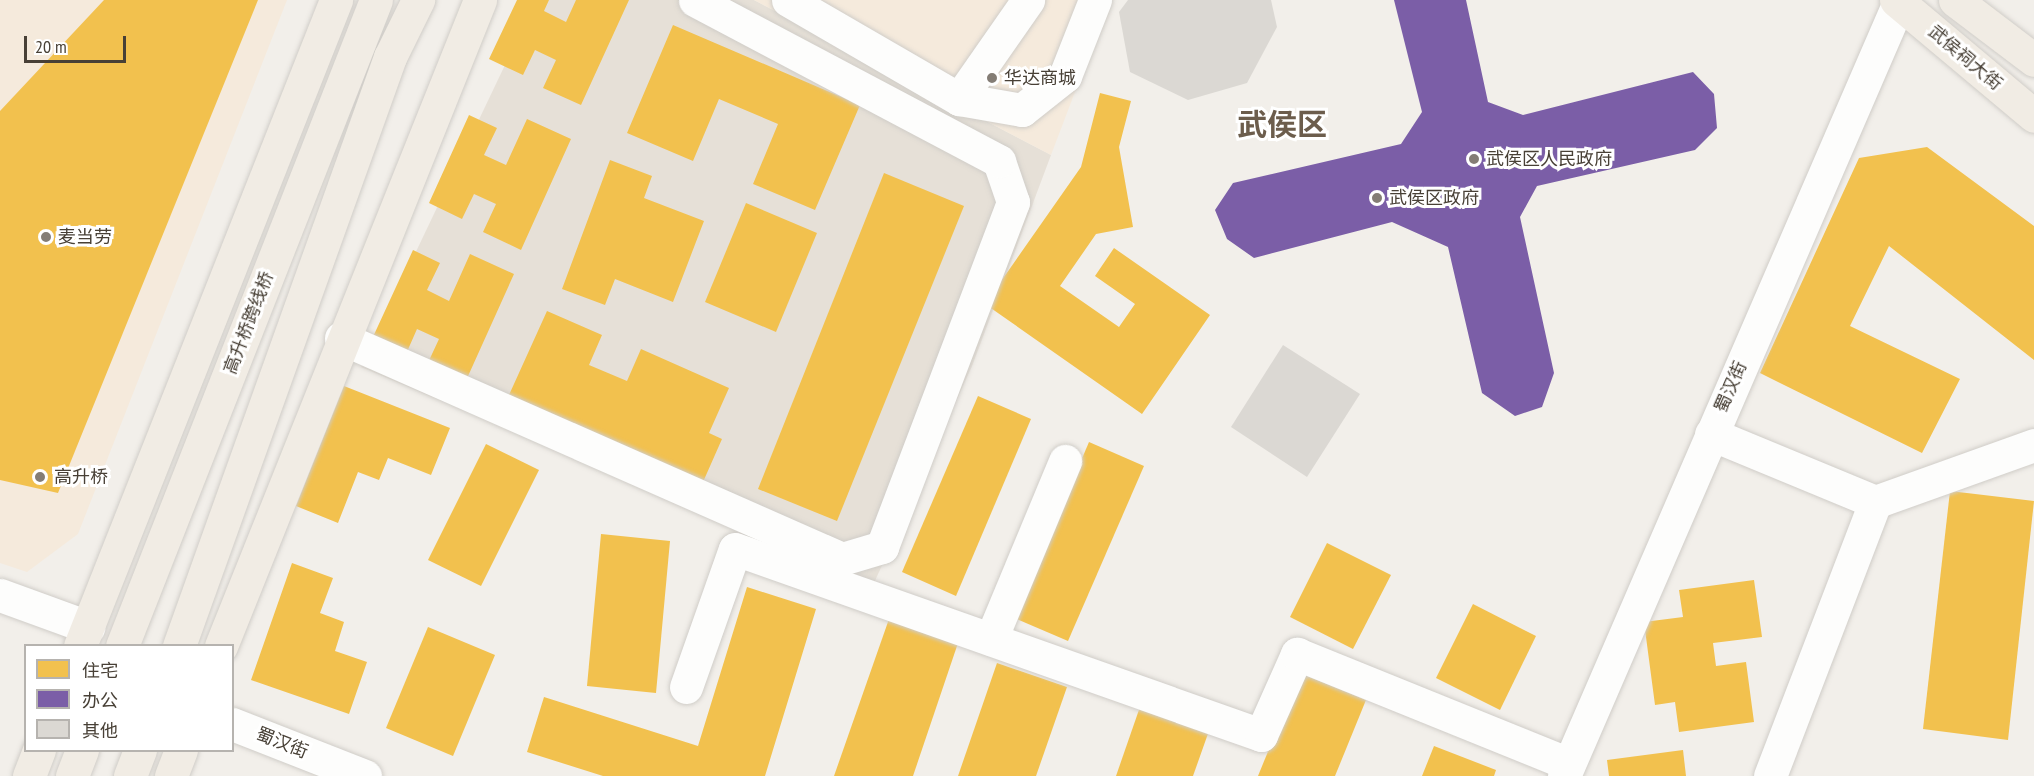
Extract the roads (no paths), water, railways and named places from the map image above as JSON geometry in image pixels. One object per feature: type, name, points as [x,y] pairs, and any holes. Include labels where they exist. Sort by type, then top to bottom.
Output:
[{"type":"main road","points":[[84,636],[336,0]]},
{"type":"main road","name":"高升桥跨线桥","points":[[122,644],[376,0]]},
{"type":"main road","points":[[178,644],[390,57],[418,0]]},
{"type":"main road","points":[[221,644],[341,338],[480,0]]},
{"type":"main road","points":[[1955,0],[2034,60]]},
{"type":"main road","name":"武侯祠大街","points":[[1899,1],[2034,116]]},
{"type":"main road","points":[[29,776],[38,752]]},
{"type":"main road","points":[[72,776],[81,752]]},
{"type":"main road","points":[[130,776],[139,752]]},
{"type":"main road","points":[[171,776],[180,752]]},
{"type":"street","points":[[341,338],[842,559],[882,547],[1013,202],[999,161],[695,0]]},
{"type":"street","points":[[788,0],[959,99],[1022,110],[1065,76],[1095,0]]},
{"type":"street","points":[[959,99],[1028,0]]},
{"type":"street","name":"蜀汉街","points":[[1567,770],[1899,1]]},
{"type":"street","points":[[1711,434],[1875,502],[2034,445]]},
{"type":"street","points":[[991,639],[1065,461]]},
{"type":"street","points":[[1770,776],[1875,502]]},
{"type":"street","points":[[686,687],[735,549],[1261,735],[1297,654],[1567,770]]},
{"type":"street","points":[[0,595],[84,636]]},
{"type":"street","name":"蜀汉街","points":[[234,725],[365,776]]},
{"type":"place","name":"华达商城","points":[[992,78]]},
{"type":"place","name":"武侯区人民政府","points":[[1474,159]]},
{"type":"place","name":"武侯区政府","points":[[1377,198]]},
{"type":"place","name":"麦当劳","points":[[46,237]]},
{"type":"place","name":"高升桥","points":[[40,477]]},
{"type":"district","name":"武侯区","points":[[1282,124]]}]
